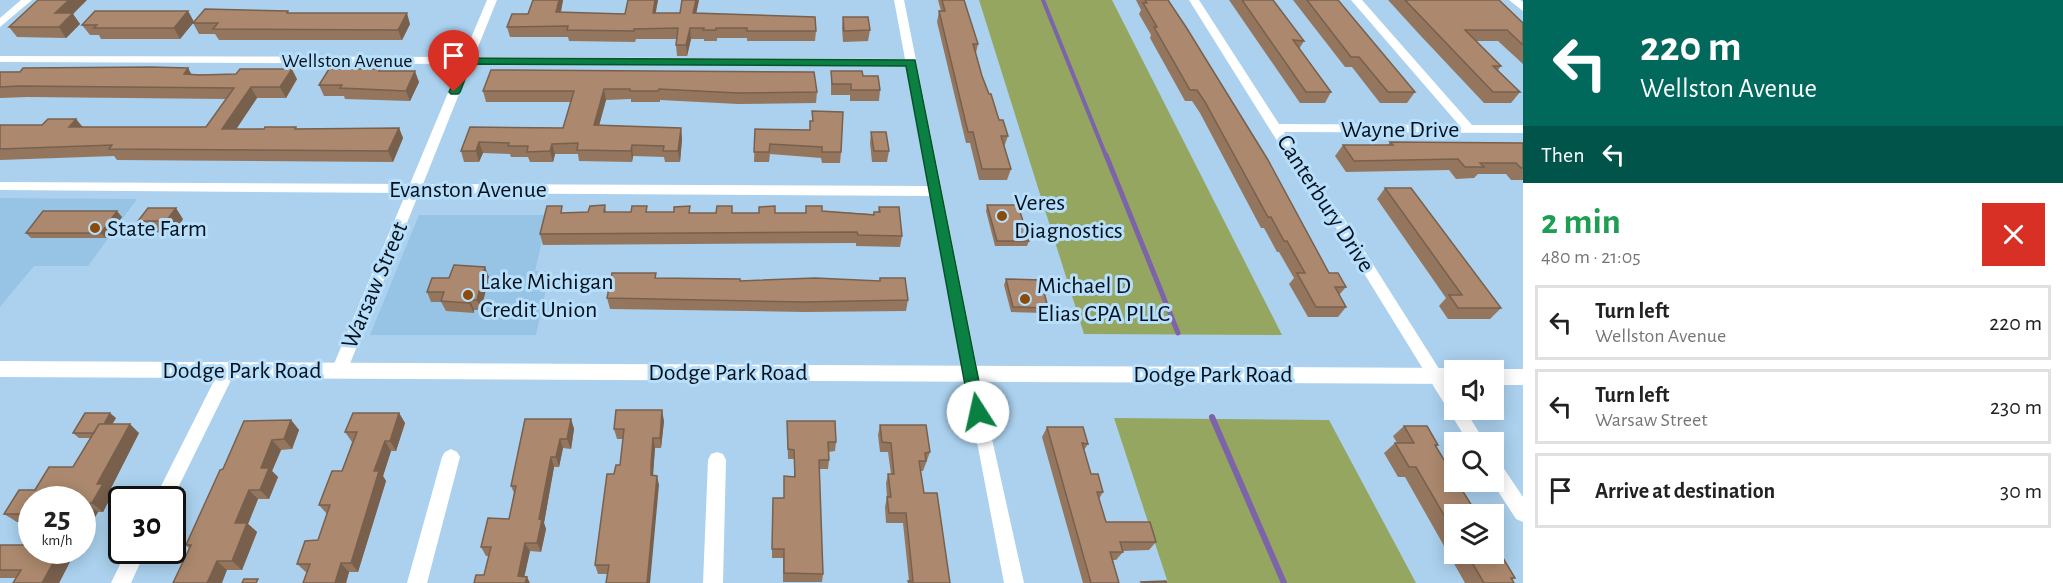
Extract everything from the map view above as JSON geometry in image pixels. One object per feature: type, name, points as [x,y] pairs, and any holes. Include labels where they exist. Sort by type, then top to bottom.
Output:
[{"type":"street","points":[[0,24],[27,0]]},
{"type":"street","name":"Warsaw Street","points":[[339,371],[492,0]]},
{"type":"street","points":[[899,0],[970,373],[1014,583]]},
{"type":"street","name":"Canterbury Drive","points":[[1194,0],[1276,128],[1444,373]]},
{"type":"street","points":[[1356,0],[1469,129]]},
{"type":"street","points":[[1514,0],[1523,8]]},
{"type":"street","name":"Wellston Avenue","points":[[0,59],[911,62]]},
{"type":"street","name":"Wayne Drive","points":[[1276,128],[1523,129]]},
{"type":"street","name":"Evanston Avenue","points":[[0,186],[935,190]]},
{"type":"street","name":"Dodge Park Road","points":[[0,369],[1444,376]]},
{"type":"street","points":[[170,486],[228,370]]},
{"type":"street","points":[[1504,377],[1523,377]]},
{"type":"street","points":[[417,583],[451,457]]},
{"type":"street","points":[[713,583],[717,460]]},
{"type":"street","points":[[1504,484],[1523,513]]},
{"type":"street","points":[[121,583],[130,564]]},
{"type":"shaded area","points":[[0,198],[137,199],[88,266],[34,266],[0,307]]},
{"type":"shaded area","points":[[419,215],[548,215],[535,271],[550,271],[536,335],[370,335]]},
{"type":"green space","points":[[979,0],[1112,0],[1282,335],[1084,334]]},
{"type":"green space","points":[[1114,418],[1329,420],[1416,583],[1168,583]]},
{"type":"building","points":[[38,0],[69,0],[55,13],[73,13],[59,27],[9,27]]},
{"type":"building","points":[[533,0],[559,0],[556,12],[625,14],[628,0],[655,0],[653,13],[680,13],[682,0],[696,0],[693,13],[815,17],[816,31],[690,28],[686,45],[676,45],[678,28],[634,29],[634,31],[567,30],[568,26],[507,27],[512,14],[528,14]]},
{"type":"building","points":[[942,0],[964,0],[978,44],[973,44],[982,76],[991,94],[999,120],[1003,120],[1008,136],[1001,136],[1011,169],[982,169],[973,132],[968,132],[939,11],[945,11]]},
{"type":"building","points":[[1145,0],[1168,0],[1186,27],[1268,160],[1329,273],[1338,273],[1346,287],[1335,287],[1346,307],[1316,307],[1297,273],[1305,273],[1287,241],[1284,241],[1271,217],[1268,217],[1205,102],[1197,90],[1190,90],[1154,27],[1157,27],[1143,3],[1147,3]]},
{"type":"building","points":[[1242,0],[1273,0],[1304,41],[1293,40],[1331,92],[1306,92]]},
{"type":"building","points":[[1307,0],[1338,0],[1415,92],[1388,92],[1359,57],[1351,57]]},
{"type":"building","points":[[1405,0],[1499,0],[1523,23],[1523,45],[1507,30],[1465,30],[1501,66],[1493,66],[1520,92],[1493,92]]},
{"type":"building","points":[[205,9],[288,11],[287,13],[407,13],[398,30],[213,29],[218,23],[193,23]]},
{"type":"building","points":[[95,11],[188,11],[174,28],[94,28],[97,25],[82,25]]},
{"type":"building","points":[[843,17],[868,17],[870,30],[844,31]]},
{"type":"building","points":[[23,68],[188,68],[184,74],[200,75],[236,74],[240,69],[292,69],[280,87],[251,87],[222,129],[399,128],[388,151],[109,149],[112,145],[0,149],[0,125],[42,125],[48,119],[76,119],[69,127],[206,127],[234,88],[0,87],[0,72],[20,72]]},
{"type":"building","points":[[329,69],[415,71],[406,91],[319,85]]},
{"type":"building","points":[[491,70],[814,72],[817,92],[738,93],[604,89],[594,125],[681,128],[678,151],[663,151],[664,146],[632,145],[631,151],[577,150],[578,143],[552,144],[550,151],[527,152],[528,146],[479,142],[476,151],[461,151],[470,127],[563,128],[574,91],[483,91]]},
{"type":"building","points":[[831,71],[862,71],[863,76],[878,76],[880,90],[851,90],[851,84],[832,84]]},
{"type":"building","points":[[812,111],[843,112],[841,152],[822,152],[822,147],[770,144],[769,152],[754,152],[755,129],[810,130],[810,121],[813,121]]},
{"type":"building","points":[[871,132],[886,132],[889,151],[874,151]]},
{"type":"building","points":[[1390,142],[1523,143],[1523,168],[1516,163],[1480,163],[1484,167],[1465,167],[1458,159],[1354,161],[1343,145],[1393,145]]},
{"type":"building","points":[[1385,188],[1411,188],[1501,308],[1458,308],[1449,295],[1462,295]]},
{"type":"building","points":[[605,205],[604,212],[631,212],[632,206],[647,206],[646,212],[674,212],[674,207],[690,206],[689,213],[716,213],[717,206],[732,206],[732,213],[759,213],[759,207],[775,206],[775,213],[806,213],[806,206],[822,206],[822,211],[874,215],[874,212],[880,212],[879,207],[899,207],[902,236],[858,235],[857,232],[540,234],[547,206],[562,206],[561,213],[588,212],[590,206]]},
{"type":"building","points":[[987,205],[1018,205],[1029,241],[997,241]]},
{"type":"building","points":[[148,208],[176,208],[166,221],[138,221]]},
{"type":"building","points":[[43,211],[117,211],[101,233],[26,233]]},
{"type":"building","points":[[454,265],[485,267],[477,300],[470,300],[469,303],[441,301],[444,292],[427,292],[432,278],[449,278]]},
{"type":"building","points":[[612,273],[656,273],[655,278],[740,279],[740,281],[815,278],[880,281],[880,278],[905,278],[908,300],[805,302],[607,298]]},
{"type":"building","name":"Michael D Elias CPA PLLC","points":[[1006,279],[1041,280],[1048,308],[1013,307]]},
{"type":"building","points":[[616,410],[662,410],[660,438],[653,438],[651,475],[657,476],[647,583],[606,583],[609,565],[595,565],[607,474],[614,474],[616,465],[620,465],[624,429],[614,429]]},
{"type":"building","points":[[85,413],[110,413],[104,424],[99,424],[94,433],[73,433]]},
{"type":"building","points":[[353,413],[399,413],[390,441],[385,441],[374,471],[379,471],[351,563],[341,563],[335,583],[303,583],[310,564],[297,564],[305,541],[318,540],[330,505],[319,505],[332,471],[342,471],[357,432],[345,432]]},
{"type":"building","points":[[525,419],[571,419],[567,439],[560,439],[556,457],[551,457],[539,519],[542,520],[537,543],[525,543],[518,576],[527,577],[525,583],[474,583],[476,575],[484,575],[491,547],[481,547],[488,518],[509,519],[516,486],[511,486]]},
{"type":"building","points":[[291,420],[284,439],[272,440],[261,468],[269,468],[260,490],[249,490],[235,523],[247,523],[232,561],[217,561],[207,583],[173,583],[182,564],[186,564],[186,556],[191,545],[186,545],[244,421]]},
{"type":"building","points":[[787,421],[835,421],[836,442],[828,442],[829,460],[819,460],[823,574],[784,573],[784,549],[772,549],[773,498],[784,498],[784,476],[795,477],[794,450],[788,449]]},
{"type":"building","points":[[99,424],[130,424],[97,484],[103,484],[96,496],[96,486],[37,486],[49,467],[73,467]]},
{"type":"building","points":[[880,425],[926,425],[930,452],[925,453],[926,461],[919,461],[924,493],[937,493],[950,583],[909,583],[908,581],[913,581],[906,513],[889,513],[887,497],[891,497],[888,474],[894,474],[891,443],[882,442]]},
{"type":"building","points":[[1404,426],[1427,426],[1444,460],[1444,492],[1463,492],[1471,504],[1444,504],[1444,515],[1416,467],[1409,467],[1395,443],[1414,443]]},
{"type":"building","points":[[1047,427],[1083,427],[1088,444],[1082,443],[1091,474],[1098,474],[1103,492],[1097,492],[1106,522],[1150,522],[1156,542],[1120,542],[1123,552],[1110,552],[1119,583],[1091,583]]},
{"type":"building","points":[[18,492],[18,514],[4,514]]},
{"type":"building","points":[[0,545],[18,545],[18,564],[52,564],[42,583],[13,583],[21,570],[0,570]]},
{"type":"building","points":[[1504,560],[1515,578],[1511,578],[1514,583],[1484,583],[1473,564],[1504,564]]},
{"type":"building","points":[[244,579],[258,579],[256,583],[242,583]]},
{"type":"building","points":[[1166,581],[1167,583],[1141,582]]},
{"type":"waterway","points":[[1043,0],[1106,156]]},
{"type":"waterway","points":[[1106,155],[1178,333]]},
{"type":"waterway","points":[[1212,417],[1284,583]]},
{"type":"place","name":"Veres Diagnostics","points":[[1002,216]]},
{"type":"place","name":"State Farm","points":[[95,228]]},
{"type":"place","name":"Lake Michigan Credit Union","points":[[468,295]]},
{"type":"place","name":"Michael D Elias CPA PLLC","points":[[1025,299]]},
{"type":"route","points":[[454,92],[467,61],[911,62],[978,412]]}]
